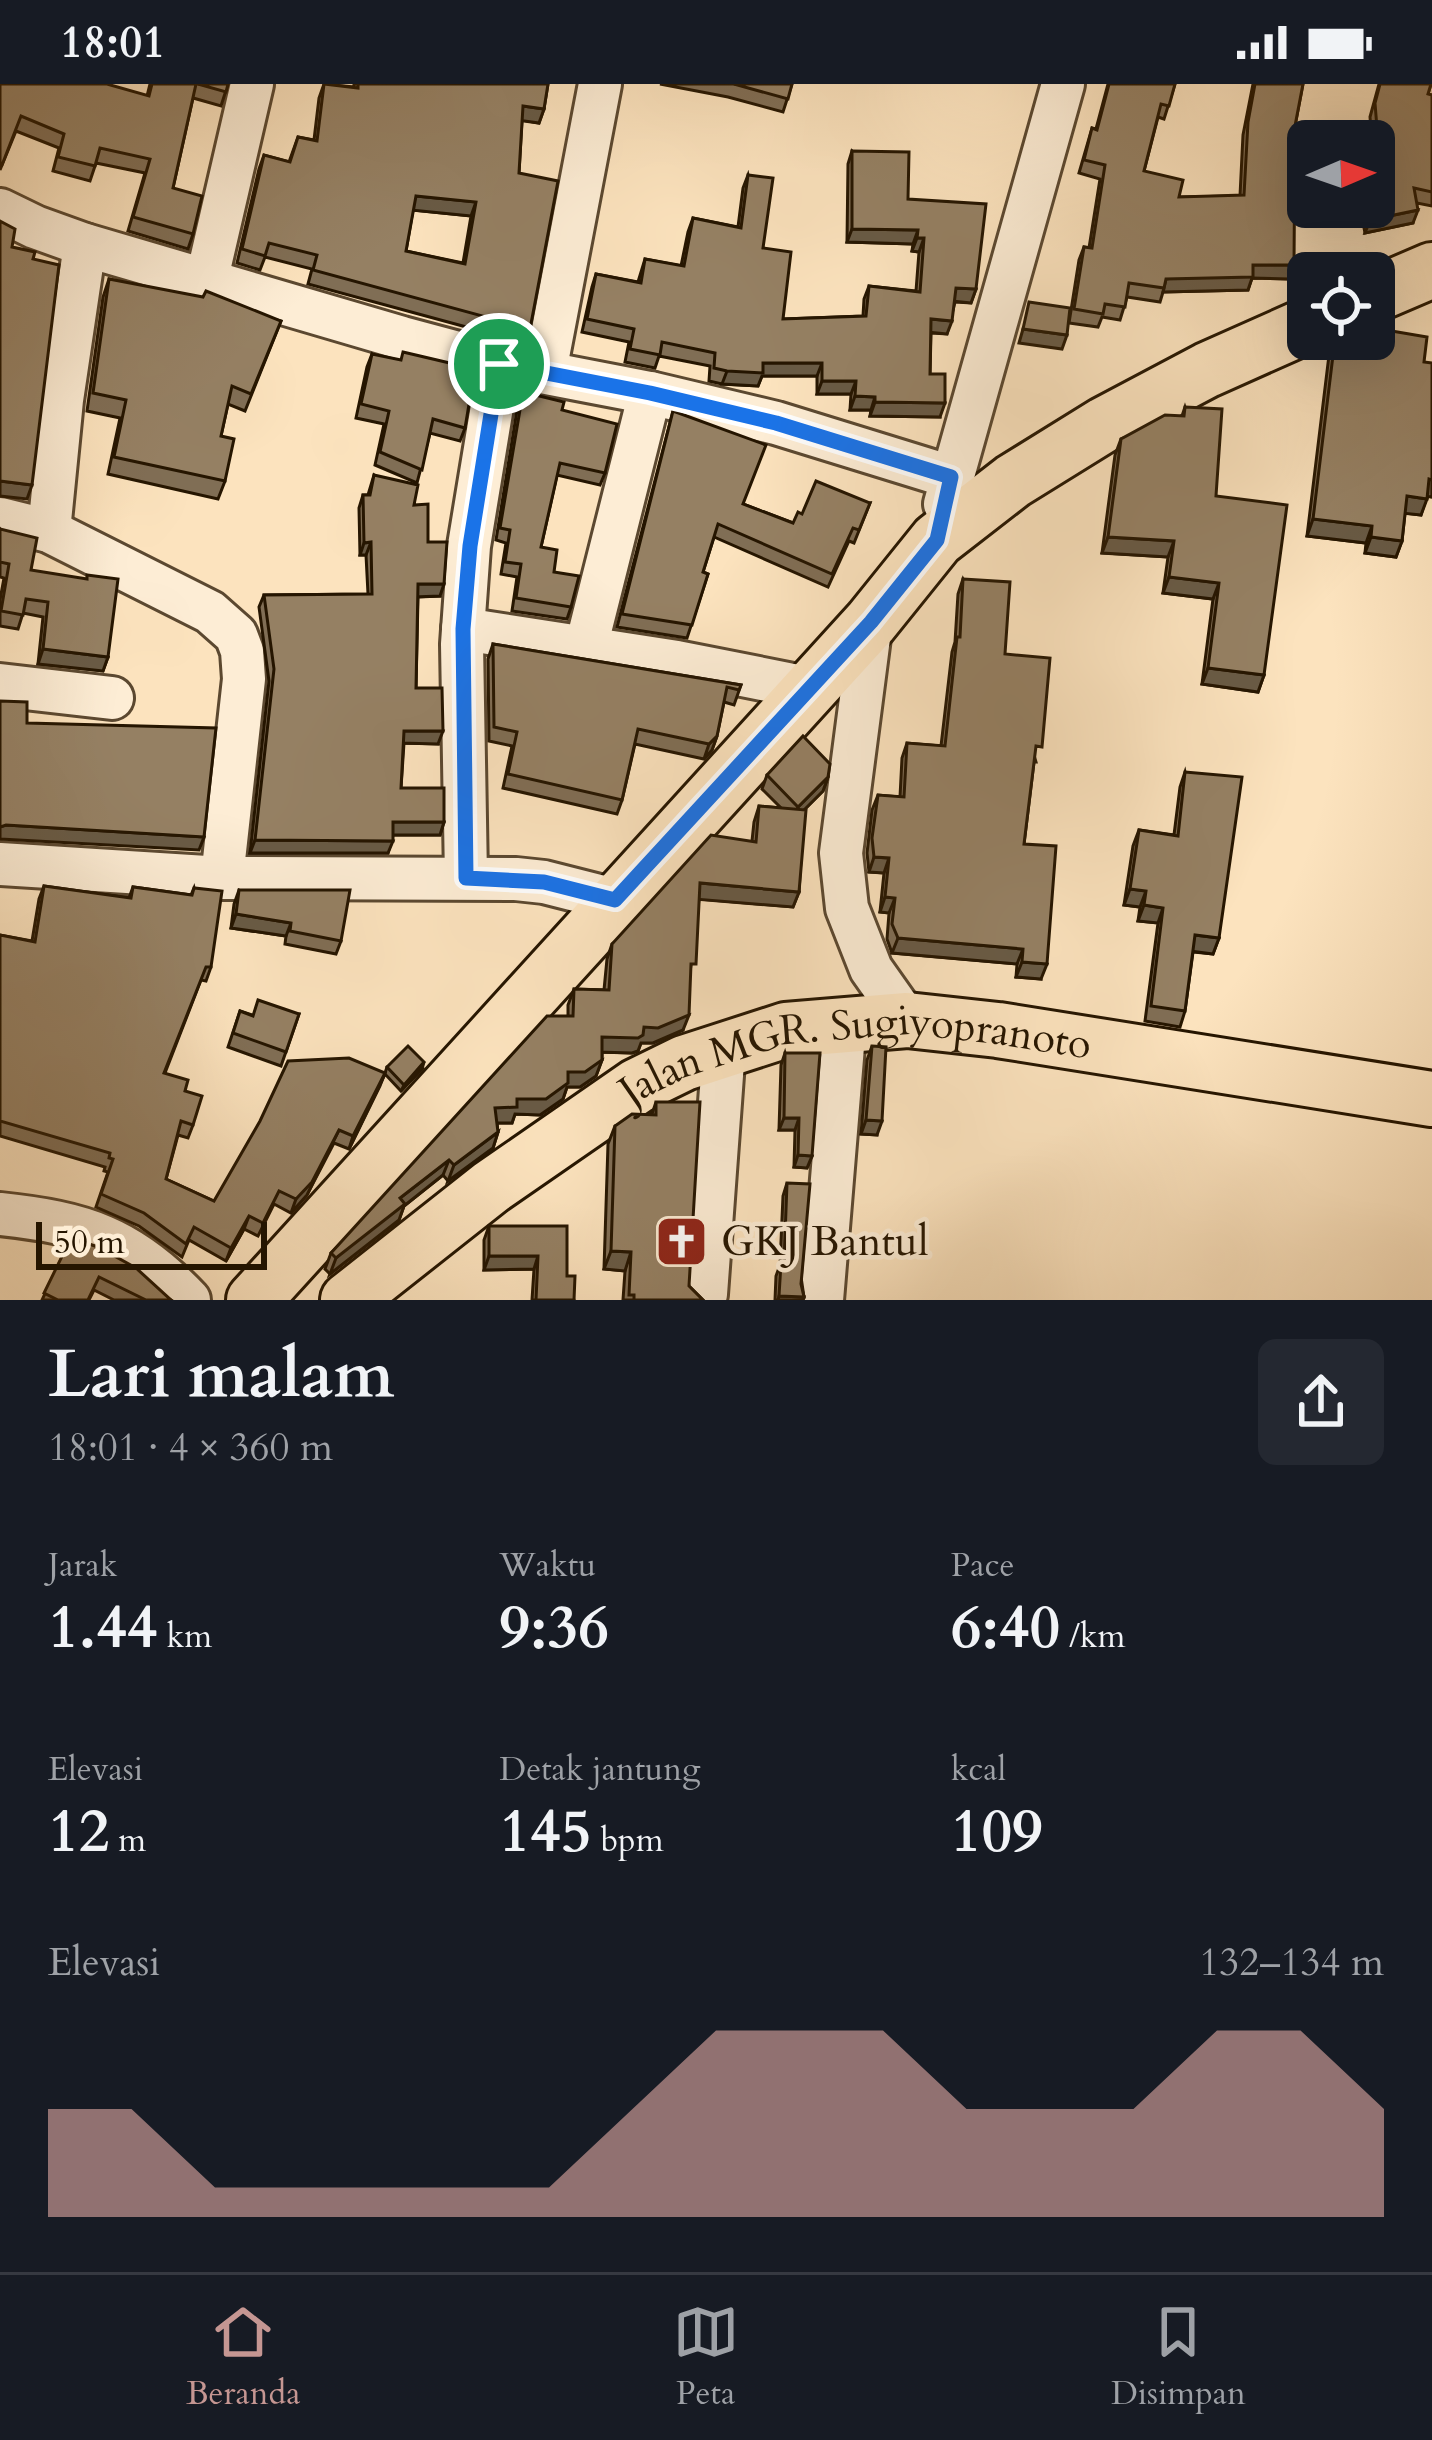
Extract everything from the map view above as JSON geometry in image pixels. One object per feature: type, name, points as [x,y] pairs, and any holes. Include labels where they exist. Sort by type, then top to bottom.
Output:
[{"type":"main road","points":[[1395,286],[1432,269]]},
{"type":"main road","points":[[254,1300],[871,622],[937,540],[1013,481],[1105,424],[1287,334]]},
{"type":"main road","name":"Jalan MGR. Sugiyopranoto","points":[[348,1300],[491,1187],[637,1086],[724,1048],[786,1030],[907,1020],[998,1030],[1432,1099]]},
{"type":"street","points":[[208,278],[252,84]]},
{"type":"street","points":[[545,373],[600,84]]},
{"type":"street","points":[[937,540],[1063,84]]},
{"type":"street","points":[[0,210],[85,244],[499,364],[776,423],[951,477]]},
{"type":"street","points":[[49,531],[85,244]]},
{"type":"street","points":[[466,878],[463,629],[470,546],[499,364]]},
{"type":"street","points":[[586,647],[650,393]]},
{"type":"street","points":[[0,519],[49,531],[210,612],[236,635],[242,651],[243,700],[222,878]]},
{"type":"street","points":[[871,622],[842,853],[848,908],[871,969],[907,1020]]},
{"type":"street","points":[[463,629],[808,688]]},
{"type":"street","points":[[0,685],[112,698]]},
{"type":"street","points":[[0,864],[222,878],[544,882],[615,900]]},
{"type":"street","points":[[822,1300],[845,1022]]},
{"type":"street","points":[[706,1294],[724,1048]]},
{"type":"street","points":[[0,1214],[75,1223],[106,1237],[152,1265],[189,1300]]},
{"type":"building","points":[[0,84],[107,84],[149,96],[152,84],[196,84],[173,188],[202,196],[193,234],[133,217],[150,159],[100,148],[95,166],[58,157],[64,134],[21,116],[0,164]]},
{"type":"building","points":[[198,84],[228,84],[226,92]]},
{"type":"building","points":[[324,84],[358,88],[358,84],[548,84],[544,109],[523,106],[519,173],[558,181],[530,329],[313,270],[317,255],[269,243],[265,256],[242,249],[264,155],[290,162],[298,137],[317,141]],"holes":[[[416,196],[476,202],[465,264],[406,251]]]},
{"type":"building","points":[[734,84],[792,84],[788,99]]},
{"type":"building","points":[[1109,84],[1175,84],[1169,106],[1161,104],[1144,171],[1183,180],[1179,197],[1244,195],[1255,84],[1303,84],[1296,120],[1287,120],[1287,228],[1294,228],[1294,252],[1287,252],[1287,265],[1253,265],[1253,277],[1166,279],[1164,288],[1129,283],[1125,307],[1105,304],[1103,314],[1074,309],[1084,247],[1092,248],[1105,165],[1084,160],[1092,128],[1097,130]]},
{"type":"building","points":[[1380,84],[1431,84],[1432,192],[1414,188],[1418,210],[1395,215],[1395,120],[1376,120]]},
{"type":"building","points":[[852,151],[909,152],[908,199],[986,204],[976,289],[956,288],[952,321],[931,319],[930,374],[945,374],[945,403],[875,402],[875,397],[855,396],[856,381],[822,381],[822,363],[763,363],[763,373],[727,371],[714,368],[715,353],[662,342],[660,355],[630,349],[634,329],[587,319],[596,274],[641,283],[645,259],[684,266],[693,218],[741,228],[748,175],[773,178],[763,248],[791,252],[783,319],[866,316],[869,286],[920,292],[924,238],[917,238],[918,230],[852,229]]},
{"type":"building","points":[[0,221],[15,229],[12,247],[35,252],[33,259],[59,265],[32,485],[0,481]]},
{"type":"building","points":[[109,279],[203,297],[206,291],[281,321],[251,394],[232,386],[221,436],[234,439],[225,481],[114,457],[126,400],[93,393]]},
{"type":"building","points":[[1029,302],[1070,308],[1067,335],[1023,329]]},
{"type":"building","points":[[1395,332],[1427,337],[1424,362],[1432,363],[1432,480],[1427,499],[1407,496],[1402,541],[1371,537],[1372,526],[1313,519],[1332,360],[1395,360]]},
{"type":"building","points":[[403,352],[475,369],[465,428],[433,419],[422,470],[380,452],[389,411],[361,404],[372,354],[401,360]]},
{"type":"building","points":[[523,392],[564,402],[562,410],[617,424],[605,473],[560,463],[541,547],[557,550],[554,572],[579,576],[571,607],[516,598],[521,564],[505,562],[510,530],[500,528]]},
{"type":"building","points":[[1185,407],[1222,409],[1216,496],[1287,505],[1264,675],[1208,668],[1219,583],[1169,577],[1174,541],[1108,537],[1121,439],[1165,415],[1184,416]]},
{"type":"building","points":[[673,411],[766,445],[743,504],[793,523],[816,481],[870,503],[832,574],[718,524],[692,625],[622,614]]},
{"type":"building","points":[[374,475],[418,485],[414,505],[428,504],[428,542],[447,542],[444,584],[418,584],[416,688],[442,688],[443,731],[404,731],[401,788],[444,788],[444,822],[393,822],[393,841],[255,840],[274,669],[264,595],[372,594],[371,542],[364,543],[363,495],[370,495]]},
{"type":"building","points":[[0,529],[37,538],[31,570],[118,579],[108,657],[43,649],[48,602],[26,599],[23,615],[1,611],[9,564],[0,562]]},
{"type":"building","points":[[963,579],[1010,582],[1005,654],[1050,658],[1042,747],[1036,746],[1024,844],[1056,846],[1047,964],[1022,962],[1023,949],[898,938],[892,924],[895,898],[885,897],[889,858],[874,857],[878,795],[904,797],[907,743],[945,746]]},
{"type":"building","points":[[493,644],[741,685],[739,690],[727,687],[717,736],[709,744],[638,729],[622,800],[508,774],[517,732],[494,727]]},
{"type":"building","points":[[0,701],[27,702],[27,723],[216,728],[204,837],[0,827]]},
{"type":"building","points":[[803,736],[830,764],[828,777],[798,807],[767,775]]},
{"type":"building","points":[[1185,772],[1242,777],[1219,938],[1195,935],[1185,1011],[1151,1006],[1163,908],[1144,905],[1146,891],[1130,889],[1139,830],[1178,836]]},
{"type":"building","points":[[759,806],[806,810],[799,892],[700,883],[689,1015],[658,1028],[644,1027],[638,1038],[602,1037],[602,1060],[585,1072],[568,1072],[568,1083],[546,1099],[517,1099],[517,1107],[495,1108],[498,1132],[454,1165],[449,1160],[400,1198],[405,1204],[336,1258],[331,1253],[547,1016],[573,1016],[574,989],[609,990],[612,944],[711,835],[756,842]]},
{"type":"building","points":[[44,886],[131,898],[133,887],[192,895],[194,888],[222,891],[211,967],[206,967],[164,1073],[188,1080],[185,1091],[202,1096],[193,1125],[181,1121],[166,1179],[214,1201],[288,1061],[349,1058],[385,1073],[353,1136],[339,1130],[312,1182],[296,1199],[279,1191],[263,1223],[249,1216],[231,1248],[194,1227],[186,1244],[144,1213],[101,1194],[113,1159],[110,1153],[0,1121],[0,935],[35,942]]},
{"type":"building","points":[[239,890],[350,890],[341,941],[290,931],[291,923],[236,914]]},
{"type":"building","points":[[258,1000],[299,1014],[286,1052],[233,1033],[240,1011],[253,1016]]},
{"type":"building","points":[[408,1046],[424,1062],[404,1085],[387,1067]]},
{"type":"building","points":[[872,1046],[886,1047],[882,1121],[866,1120]]},
{"type":"building","points":[[785,1053],[820,1053],[812,1156],[798,1155],[799,1118],[784,1118]]},
{"type":"building","points":[[656,1102],[700,1102],[689,1286],[703,1300],[634,1300],[629,1295],[631,1252],[611,1251],[615,1126],[632,1114],[656,1115]]},
{"type":"building","points":[[787,1183],[810,1184],[801,1284],[804,1297],[779,1296]]},
{"type":"building","points":[[489,1226],[567,1226],[567,1276],[575,1276],[574,1300],[536,1300],[538,1256],[489,1256]]},
{"type":"building","points":[[71,1238],[136,1268],[171,1300],[146,1300],[99,1277],[88,1300],[58,1300],[44,1293]]},
{"type":"place","name":"GKJ Bantul","points":[[682,1241]]},
{"type":"route","points":[[499,364],[776,423],[951,477],[937,540],[871,622],[615,900],[544,882],[466,878],[463,629],[470,546],[499,364]]}]
